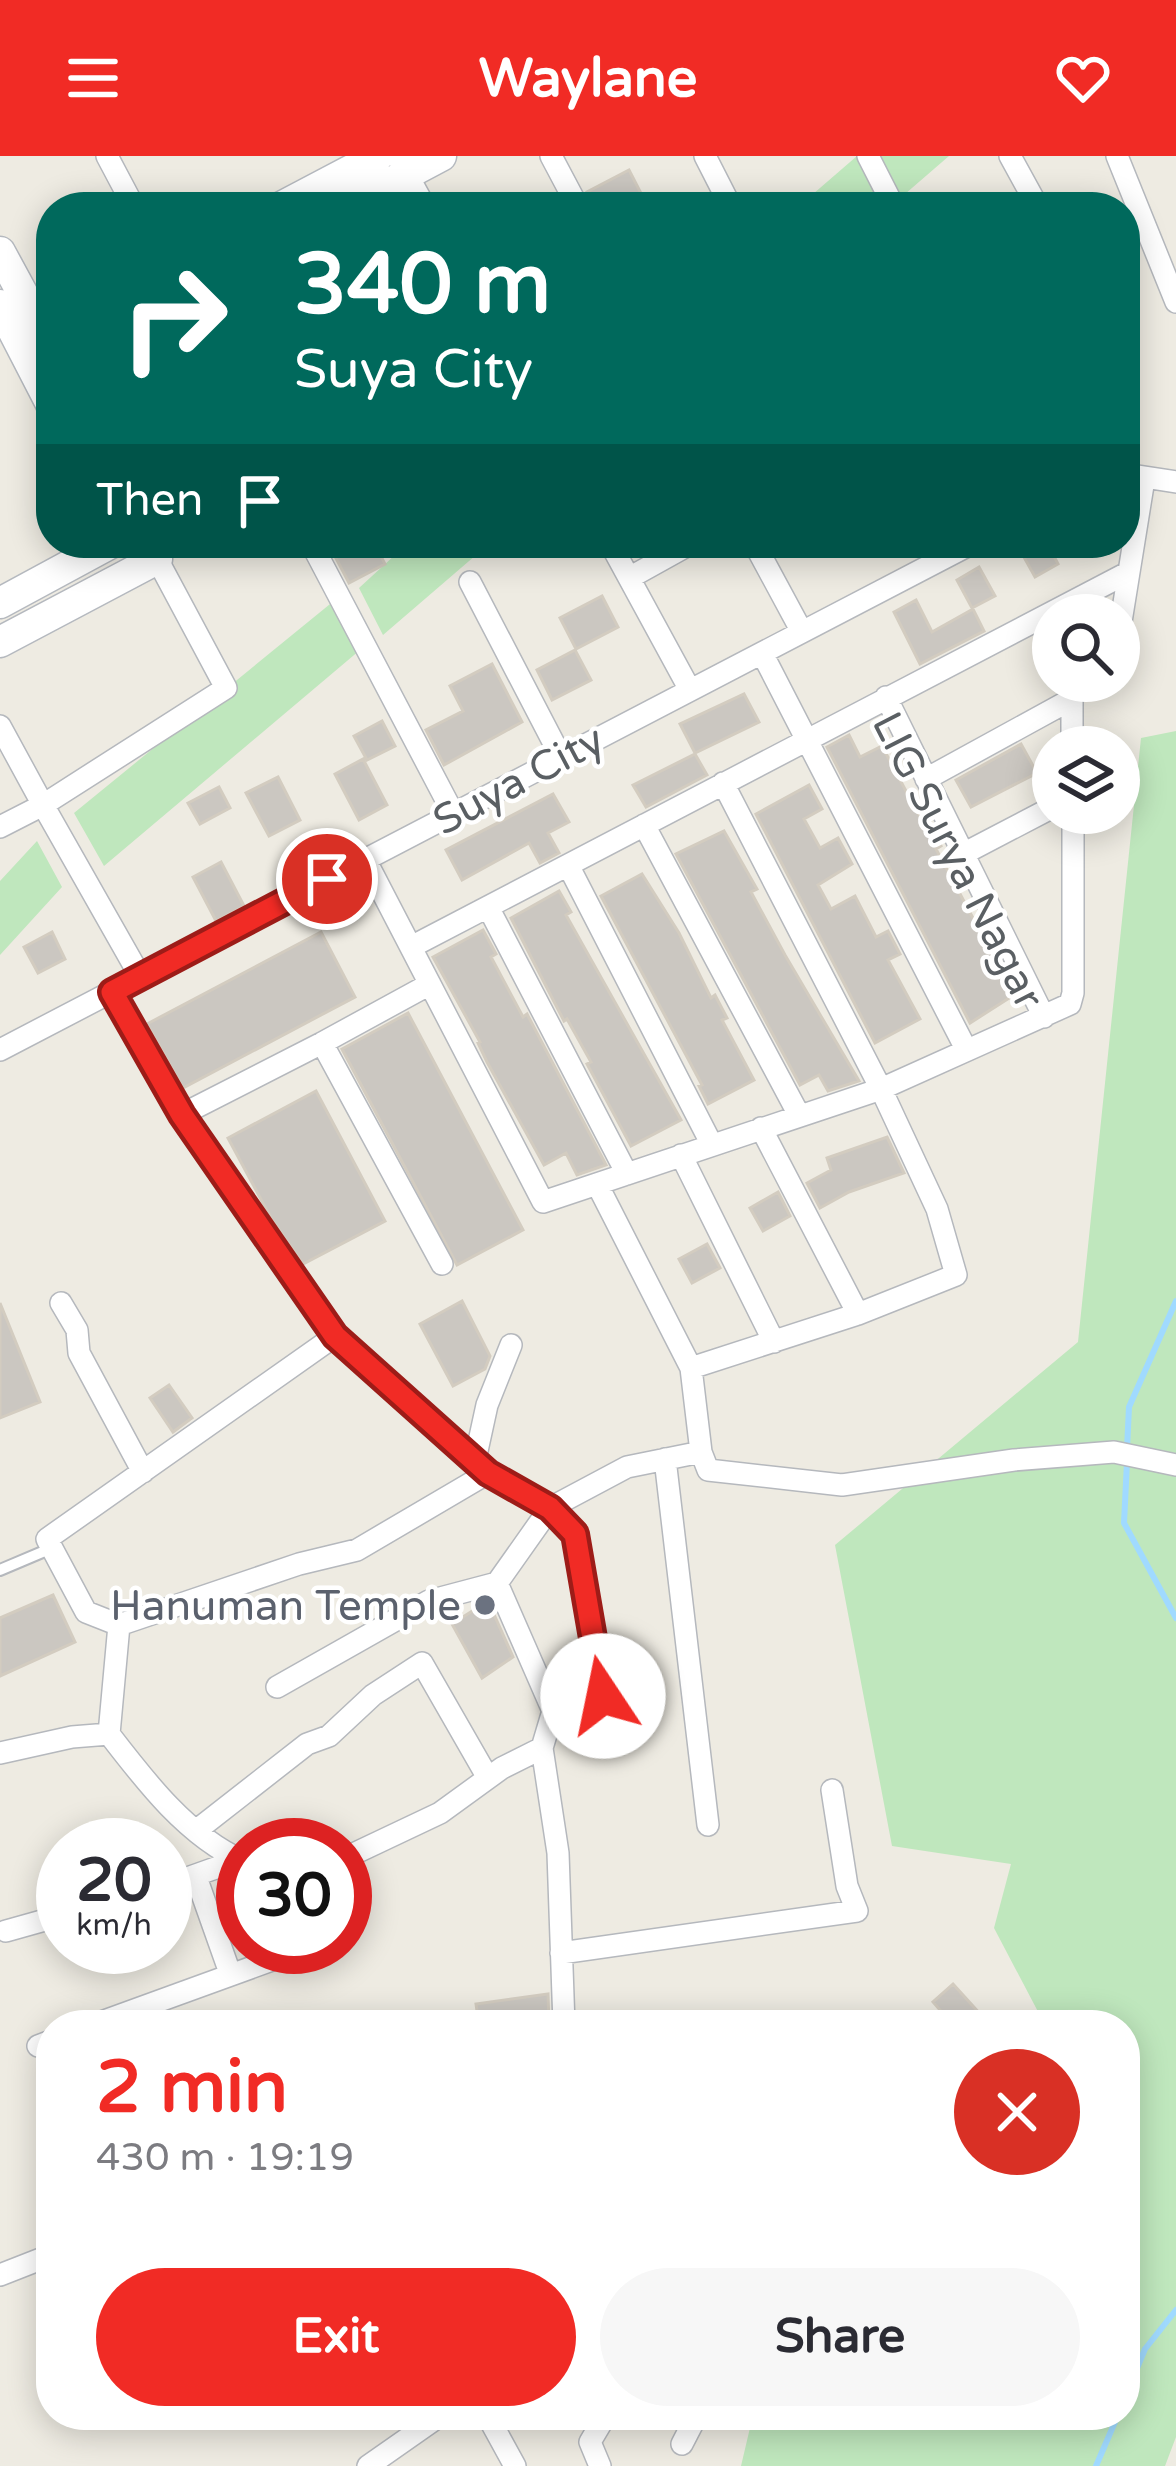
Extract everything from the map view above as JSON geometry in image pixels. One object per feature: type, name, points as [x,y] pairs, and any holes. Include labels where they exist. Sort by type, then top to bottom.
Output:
[{"type":"street","points":[[107,156],[126,192]]},
{"type":"street","points":[[309,192],[377,156]]},
{"type":"street","points":[[365,192],[402,165],[441,156]]},
{"type":"street","points":[[551,156],[570,192]]},
{"type":"street","points":[[705,156],[723,192]]},
{"type":"street","points":[[868,156],[886,192]]},
{"type":"street","points":[[1010,156],[1030,192]]},
{"type":"street","points":[[1118,156],[1132,192]]},
{"type":"street","points":[[402,165],[416,192]]},
{"type":"street","points":[[1140,211],[1176,302]]},
{"type":"street","points":[[0,252],[36,334]]},
{"type":"street","points":[[0,305],[36,342]]},
{"type":"street","points":[[1140,478],[1176,482]]},
{"type":"street","points":[[0,603],[83,558]]},
{"type":"street","points":[[0,642],[141,558]]},
{"type":"street","points":[[0,827],[43,805],[226,688],[157,558]]},
{"type":"street","points":[[319,558],[453,813]]},
{"type":"street","points":[[618,558],[690,690]]},
{"type":"street","points":[[629,578],[665,558]]},
{"type":"street","points":[[762,558],[802,632]]},
{"type":"street","name":"Suya City","points":[[0,1050],[945,558]]},
{"type":"street","points":[[1125,594],[1130,558]]},
{"type":"street","points":[[886,698],[1129,572]]},
{"type":"street","points":[[470,582],[561,757]]},
{"type":"street","points":[[762,653],[967,1049]]},
{"type":"street","name":"LIG Surya Nagar","points":[[364,859],[543,1202],[881,1089],[1044,1017],[886,698],[411,947]]},
{"type":"street","points":[[926,779],[1055,702]]},
{"type":"street","points":[[0,726],[140,976]]},
{"type":"street","points":[[691,1368],[858,1314],[956,1275],[937,1209],[881,1089],[723,783]]},
{"type":"street","points":[[963,854],[1032,818]]},
{"type":"street","points":[[644,825],[799,1115]]},
{"type":"street","points":[[1044,1017],[1070,1004],[1073,993],[1073,834]]},
{"type":"street","points":[[568,865],[712,1144]]},
{"type":"street","points":[[488,907],[627,1174]]},
{"type":"street","points":[[182,1115],[430,984]]},
{"type":"street","points":[[112,992],[182,1115],[335,1336],[481,1467],[550,1508],[575,1534],[603,1696],[553,1711]]},
{"type":"street","points":[[322,1042],[442,1264]]},
{"type":"street","points":[[761,1128],[858,1314]]},
{"type":"street","points":[[681,1155],[774,1342]]},
{"type":"street","points":[[597,1184],[691,1368],[701,1452],[708,1470],[842,1485],[1015,1460],[1114,1452],[1176,1465]]},
{"type":"street","points":[[61,1303],[77,1330],[79,1353],[143,1472]]},
{"type":"street","points":[[335,1336],[47,1539],[86,1612],[119,1624],[299,1564],[357,1550],[481,1467]]},
{"type":"street","points":[[481,1467],[487,1405],[511,1346]]},
{"type":"street","points":[[277,1687],[429,1601],[497,1583],[550,1508],[627,1467],[701,1452]]},
{"type":"street","points":[[664,1460],[708,1825]]},
{"type":"street","points":[[497,1583],[553,1711],[542,1748],[558,1853],[563,2010]]},
{"type":"street","points":[[119,1624],[110,1734],[146,1782],[216,1844]]},
{"type":"street","points":[[196,1830],[422,1663],[488,1778]]},
{"type":"street","points":[[0,1753],[110,1734]]},
{"type":"street","points":[[372,1845],[440,1813],[488,1778],[542,1748]]},
{"type":"street","points":[[561,1953],[857,1912],[847,1886],[832,1790]]},
{"type":"street","points":[[192,1878],[216,1870]]},
{"type":"street","points":[[196,1877],[216,1933]]},
{"type":"street","points":[[6,1931],[36,1923]]},
{"type":"street","points":[[133,2010],[227,1974]]},
{"type":"street","points":[[0,2275],[36,2260]]},
{"type":"street","points":[[368,2466],[420,2430]]},
{"type":"street","points":[[496,2430],[514,2466]]},
{"type":"street","points":[[598,2430],[590,2442],[601,2466]]},
{"type":"street","points":[[682,2444],[689,2430]]},
{"type":"lane","points":[[0,1570],[52,1547]]},
{"type":"green space","points":[[857,156],[949,156],[907,192],[815,192]]},
{"type":"green space","points":[[392,558],[473,558],[383,635],[359,588]]},
{"type":"green space","points":[[335,600],[360,650],[104,866],[74,813]]},
{"type":"green space","points":[[1176,731],[1176,2437],[1165,2466],[741,2466],[749,2430],[1140,2430],[1140,2010],[1037,2010],[994,1928],[1011,1864],[892,1846],[835,1545],[1078,1342],[1131,834],[1140,834],[1141,738]]},
{"type":"green space","points":[[37,841],[62,887],[0,955],[0,881]]},
{"type":"building","points":[[629,170],[640,192],[587,192]]},
{"type":"building","points":[[336,558],[382,558],[385,564],[349,583]]},
{"type":"building","points":[[1024,558],[1055,558],[1058,564],[1035,577]]},
{"type":"building","points":[[979,567],[995,596],[972,608],[957,580]]},
{"type":"building","points":[[602,596],[618,627],[576,649],[560,618]]},
{"type":"building","points":[[916,600],[932,632],[973,609],[984,631],[920,664],[894,612]]},
{"type":"building","points":[[575,650],[591,680],[552,700],[537,670]]},
{"type":"building","points":[[492,664],[522,722],[444,765],[426,730],[463,711],[450,686]]},
{"type":"building","points":[[744,694],[759,722],[695,753],[680,724]]},
{"type":"building","points":[[382,721],[395,746],[367,760],[354,736]]},
{"type":"building","points":[[849,735],[860,757],[882,746],[915,808],[932,829],[941,846],[936,849],[982,935],[986,933],[1014,995],[970,1023],[827,747]]},
{"type":"building","points":[[1021,744],[1032,764],[1032,776],[971,807],[956,780]]},
{"type":"building","points":[[695,754],[707,775],[646,807],[633,785]]},
{"type":"building","points":[[363,759],[387,805],[359,820],[335,774]]},
{"type":"building","points":[[278,777],[300,820],[269,836],[246,793]]},
{"type":"building","points":[[809,785],[822,809],[804,819],[820,848],[838,838],[852,864],[818,885],[831,909],[855,896],[876,937],[888,931],[900,954],[888,960],[920,1019],[875,1043],[756,814]]},
{"type":"building","points":[[219,787],[230,808],[200,824],[188,803]]},
{"type":"building","points":[[553,794],[569,822],[548,833],[559,853],[540,863],[529,843],[462,880],[446,850]]},
{"type":"building","points":[[724,831],[757,889],[751,892],[785,955],[859,1081],[828,1091],[819,1075],[800,1085],[676,854]]},
{"type":"building","points":[[221,862],[244,906],[216,921],[193,877]]},
{"type":"building","points":[[642,874],[679,933],[711,998],[715,995],[727,1018],[722,1020],[754,1080],[708,1104],[601,896]]},
{"type":"building","points":[[559,891],[571,912],[566,915],[681,1120],[631,1146],[587,1064],[591,1062],[567,1019],[564,1021],[511,918]]},
{"type":"building","points":[[483,930],[496,954],[491,957],[523,1017],[527,1014],[606,1165],[577,1175],[566,1153],[544,1165],[487,1062],[433,957]]},
{"type":"building","points":[[52,932],[65,959],[38,973],[24,947]]},
{"type":"building","points":[[321,932],[355,997],[183,1088],[147,1024]]},
{"type":"building","points":[[408,1013],[523,1230],[457,1265],[342,1049]]},
{"type":"building","points":[[316,1091],[385,1221],[303,1264],[271,1218],[228,1138]]},
{"type":"building","points":[[887,1137],[904,1173],[849,1192],[820,1208],[807,1183],[831,1170],[827,1158]]},
{"type":"building","points":[[778,1192],[790,1216],[763,1231],[750,1208]]},
{"type":"building","points":[[707,1244],[720,1268],[692,1283],[679,1259]]},
{"type":"building","points":[[462,1301],[490,1356],[485,1369],[453,1386],[420,1324]]},
{"type":"building","points":[[0,1303],[40,1402],[0,1418]]},
{"type":"building","points":[[169,1385],[192,1418],[173,1432],[150,1398]]},
{"type":"building","points":[[53,1595],[75,1642],[0,1676],[0,1618]]},
{"type":"building","points":[[488,1601],[513,1657],[482,1678],[452,1624]]},
{"type":"building","points":[[953,1984],[976,2010],[940,2010],[933,2002]]},
{"type":"building","points":[[548,1994],[549,2010],[477,2010],[476,2004]]},
{"type":"waterway","points":[[1127,1449],[1129,1407],[1176,1301]]},
{"type":"waterway","points":[[1127,1462],[1124,1523],[1176,1618]]},
{"type":"waterway","points":[[1140,2361],[1176,2310]]},
{"type":"waterway","points":[[1096,2466],[1112,2430]]},
{"type":"place","name":"Hanuman Temple","points":[[485,1605]]},
{"type":"route","points":[[327,879],[112,992],[182,1115],[335,1336],[488,1473],[550,1508],[575,1534],[603,1696]]}]
